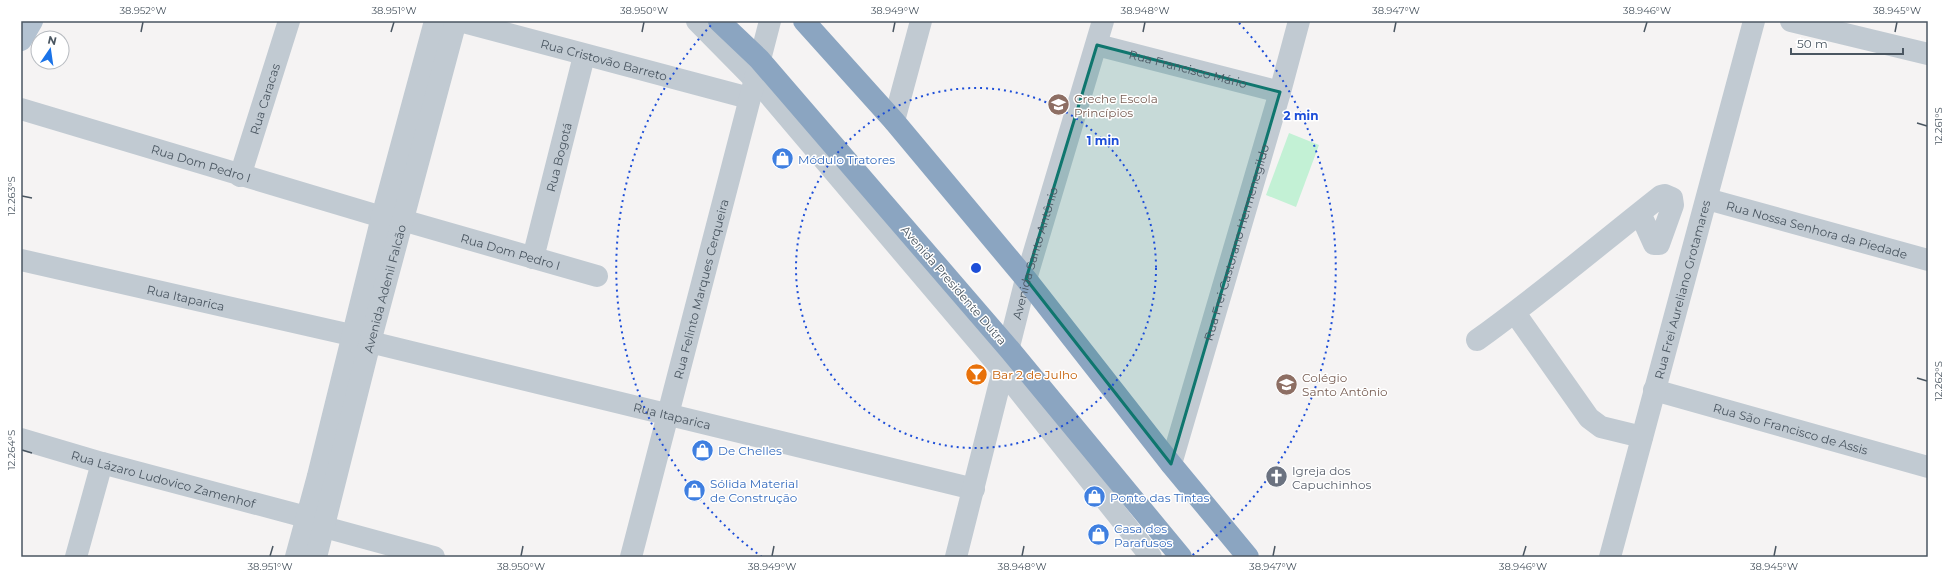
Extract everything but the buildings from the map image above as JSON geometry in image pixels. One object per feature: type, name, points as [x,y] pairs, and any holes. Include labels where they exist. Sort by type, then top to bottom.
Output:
[{"type":"highway","name":"Avenida Presidente Dutra","points":[[719,21],[757,68],[1010,350],[1181,557]]},
{"type":"highway","points":[[804,21],[894,121],[1026,279],[1170,464],[1248,557]]},
{"type":"main road","points":[[21,40],[32,21]]},
{"type":"street","name":"Rua Caracas","points":[[240,176],[289,21]]},
{"type":"street","name":"Avenida Adenil Falcão","points":[[316,557],[315,522],[318,476],[361,339],[426,92],[435,21]]},
{"type":"street","name":"Avenida Adenil Falcão","points":[[426,92],[456,21]]},
{"type":"street","name":"Rua Cristovão Barreto","points":[[460,21],[584,56],[749,98]]},
{"type":"street","name":"Avenida Presidente Dutra","points":[[697,21],[757,68],[1004,372],[1151,557]]},
{"type":"street","name":"Rua Felinto Marques Cerqueira","points":[[631,557],[770,21]]},
{"type":"street","points":[[894,121],[921,21]]},
{"type":"street","name":"Avenida Santo Antônio","points":[[956,557],[1010,350],[1026,279],[1103,21]]},
{"type":"street","name":"Rua Frei Castorano Hermenegildo","points":[[1170,464],[1280,92],[1299,21]]},
{"type":"street","name":"Rua Frei Aureliano Grotamares","points":[[1610,557],[1754,21]]},
{"type":"street","points":[[1791,21],[1928,54]]},
{"type":"street","name":"Rua Francisco Mário","points":[[1097,45],[1280,92]]},
{"type":"street","name":"Rua Bogotá","points":[[533,258],[584,56]]},
{"type":"street","name":"Rua Dom Pedro I","points":[[21,109],[240,176],[597,276]]},
{"type":"street","name":"Rua Nossa Senhora da Piedade","points":[[1707,199],[1928,260]]},
{"type":"street","points":[[1477,340],[1515,313],[1640,213]]},
{"type":"street","name":"Rua Itaparica","points":[[21,260],[361,339],[974,488]]},
{"type":"street","points":[[1515,313],[1589,418],[1601,427],[1642,437]]},
{"type":"street","name":"Rua São Francisco de Assis","points":[[1654,390],[1928,466]]},
{"type":"street","name":"Rua Lázaro Ludovico Zamenhof","points":[[21,439],[434,557]]},
{"type":"street","points":[[76,557],[102,463]]},
{"type":"street","name":"Avenida Adenil Falcão","points":[[296,557],[315,522]]},
{"type":"highlighted area","points":[[1097,45],[1280,92],[1171,464],[1026,279]]},
{"type":"green space","points":[[1289,133],[1319,145],[1296,207],[1266,195]]},
{"type":"place","name":"Creche Escola Princípios","points":[[1058,105]]},
{"type":"place","name":"Módulo Tratores","points":[[783,159]]},
{"type":"place","name":"Bar 2 de Julho","points":[[976,374]]},
{"type":"place","name":"Colégio Santo Antônio","points":[[1287,384]]},
{"type":"place","name":"De Chelles","points":[[703,450]]},
{"type":"place","name":"Igreja dos Capuchinhos","points":[[1277,477]]},
{"type":"place","name":"Sólida Material de Construção","points":[[695,490]]},
{"type":"place","name":"Ponto das Tintas","points":[[1094,497]]},
{"type":"place","name":"Casa dos Parafusos","points":[[1098,535]]}]
